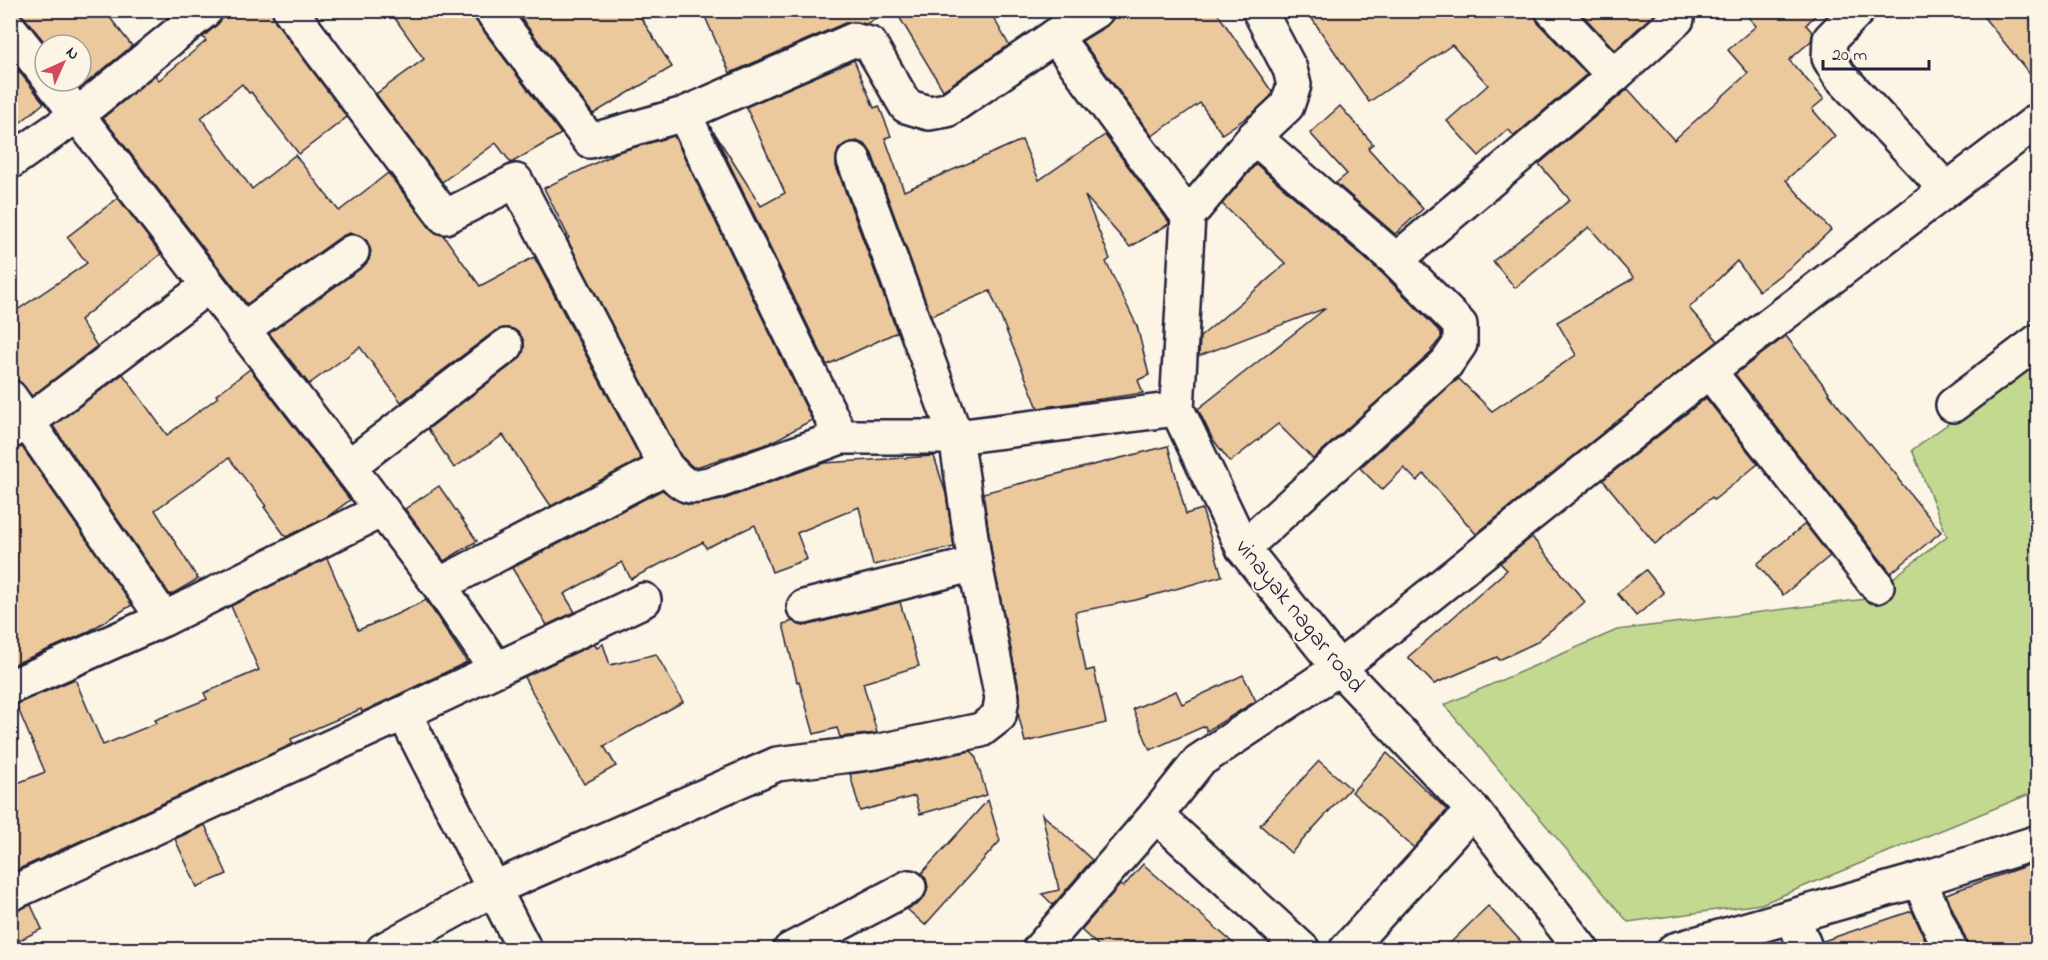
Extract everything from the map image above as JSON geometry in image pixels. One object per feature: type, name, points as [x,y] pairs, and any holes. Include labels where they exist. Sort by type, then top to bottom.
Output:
[{"type":"street","points":[[10,162],[78,115],[206,10]]},
{"type":"street","points":[[290,10],[445,217],[516,181],[666,466],[681,483],[695,488],[716,482],[841,437],[956,437],[1177,409]]},
{"type":"street","points":[[491,10],[590,141],[684,114],[853,40],[870,44],[906,106],[929,113],[947,111],[1061,25],[1097,10]]},
{"type":"street","points":[[1061,25],[1188,216],[1254,137],[1287,106],[1294,85],[1290,69],[1259,10]]},
{"type":"street","points":[[1552,10],[1614,76]]},
{"type":"street","points":[[1858,10],[1830,39],[1829,58],[1839,75],[1946,189]]},
{"type":"street","points":[[1396,260],[1614,76],[1677,19]]},
{"type":"street","points":[[10,29],[33,58]]},
{"type":"street","points":[[61,93],[439,585],[496,669]]},
{"type":"street","points":[[684,114],[841,437]]},
{"type":"street","points":[[1040,950],[1156,815],[1198,761],[1339,668],[1709,371],[2037,120]]},
{"type":"street","points":[[1243,548],[1446,364],[1460,344],[1460,325],[1396,260],[1254,137]]},
{"type":"street","points":[[383,950],[495,888],[777,764],[875,752],[981,730],[999,716],[1002,698],[975,564],[956,437],[854,160]]},
{"type":"street","name":"vinayak nagar road","points":[[1188,216],[1177,409],[1243,548],[1339,668],[1473,810],[1582,950]]},
{"type":"street","points":[[242,330],[352,252]]},
{"type":"street","points":[[164,619],[16,417],[208,286]]},
{"type":"street","points":[[1953,405],[2037,340]]},
{"type":"street","points":[[349,466],[506,346]]},
{"type":"street","points":[[1709,371],[1877,586]]},
{"type":"street","points":[[439,585],[666,466]]},
{"type":"street","points":[[10,687],[164,619],[382,510]]},
{"type":"street","points":[[804,606],[975,564]]},
{"type":"street","points":[[10,894],[644,600]]},
{"type":"street","points":[[404,713],[525,950]]},
{"type":"street","points":[[1346,950],[1473,810]]},
{"type":"street","points":[[1156,815],[1303,950]]},
{"type":"street","points":[[1674,950],[1919,880],[2037,842]]},
{"type":"street","points":[[1919,880],[1950,950]]},
{"type":"street","points":[[790,950],[909,887]]},
{"type":"street","points":[[1793,917],[1806,950]]},
{"type":"green space","points":[[2037,359],[2037,791],[1761,904],[1628,922],[1444,705],[1617,630],[1866,599],[1947,536],[1912,450]]},
{"type":"building","points":[[10,10],[104,10],[132,46],[93,78],[93,33],[37,33],[17,12]]},
{"type":"building","points":[[224,10],[272,10],[275,21],[347,117],[299,154],[251,92],[249,93],[242,84],[201,118],[252,189],[295,155],[339,211],[388,173],[430,228],[443,235],[480,286],[534,257],[641,459],[551,506],[503,435],[454,468],[428,429],[518,360],[523,353],[524,343],[520,334],[513,329],[503,328],[495,331],[401,402],[360,347],[309,384],[269,333],[363,267],[369,260],[371,251],[367,241],[359,235],[350,233],[342,236],[247,304],[103,118],[155,75],[159,80],[206,41],[203,37],[218,24],[223,17]]},
{"type":"building","points":[[389,10],[473,10],[476,21],[561,134],[511,163],[496,143],[442,182],[376,94],[424,59]]},
{"type":"building","points":[[515,10],[636,10],[672,67],[593,114]]},
{"type":"building","points":[[702,10],[893,10],[866,24],[845,23],[730,73]]},
{"type":"building","points":[[895,10],[989,10],[1009,45],[943,90]]},
{"type":"building","points":[[1117,10],[1215,10],[1272,92],[1271,96],[1253,113],[1222,134],[1200,103],[1152,136],[1082,41],[1107,26]]},
{"type":"building","points":[[1306,10],[1534,10],[1538,23],[1587,74],[1514,136],[1508,129],[1479,156],[1447,121],[1488,85],[1452,45],[1369,102]]},
{"type":"building","points":[[1578,10],[1658,10],[1615,50]]},
{"type":"building","points":[[1742,10],[1820,10],[1806,25],[1813,33],[1811,41],[1789,60],[1824,99],[1812,109],[1835,136],[1786,180],[1831,230],[1792,266],[1759,291],[1737,261],[1689,308],[1718,341],[1476,534],[1424,474],[1417,481],[1404,468],[1382,490],[1360,468],[1454,382],[1459,379],[1492,411],[1576,355],[1557,322],[1634,278],[1589,227],[1515,288],[1493,261],[1570,200],[1539,164],[1628,89],[1674,140],[1748,73],[1728,50],[1756,26]]},
{"type":"building","points":[[1978,10],[2037,10],[2037,83]]},
{"type":"building","points":[[10,60],[33,89],[33,93],[36,93],[44,103],[10,131]]},
{"type":"building","points":[[854,60],[874,108],[879,106],[891,136],[885,138],[904,191],[1022,140],[1039,180],[1105,135],[1169,222],[1130,247],[1085,196],[1110,259],[1106,262],[1137,326],[1149,375],[1138,380],[1143,393],[1038,408],[990,291],[931,316],[872,154],[866,145],[857,141],[839,148],[836,166],[897,332],[827,365],[714,132],[761,206],[785,193],[746,107]]},
{"type":"building","points":[[1340,106],[1373,144],[1368,148],[1423,209],[1395,234],[1336,183],[1347,174],[1310,133]]},
{"type":"building","points":[[674,136],[812,420],[770,443],[696,467],[681,456],[567,239],[569,238],[544,188],[618,152]]},
{"type":"building","points":[[1256,164],[1383,274],[1441,333],[1441,338],[1431,350],[1432,352],[1313,459],[1278,424],[1230,462],[1212,438],[1198,409],[1326,308],[1199,356],[1200,337],[1286,264],[1222,204]]},
{"type":"building","points":[[118,198],[161,254],[80,320],[97,346],[32,396],[18,380],[10,379],[10,315],[87,263],[67,237]]},
{"type":"building","points":[[1786,336],[1828,393],[1941,532],[1891,573],[1735,374]]},
{"type":"building","points":[[250,369],[350,500],[327,517],[286,537],[264,507],[266,506],[229,458],[155,510],[198,579],[170,595],[53,426],[123,374],[167,435],[218,397],[216,395]]},
{"type":"building","points":[[1706,398],[1758,464],[1714,500],[1712,497],[1655,544],[1603,480]]},
{"type":"building","points":[[1168,446],[1186,514],[1202,509],[1222,576],[1136,600],[1075,612],[1086,671],[1094,669],[1106,723],[1025,742],[1018,713],[1020,694],[993,561],[983,493]]},
{"type":"building","points":[[22,447],[132,605],[86,633],[10,666],[10,451]]},
{"type":"building","points":[[934,456],[946,494],[954,547],[873,565],[859,507],[797,533],[807,559],[772,572],[755,525],[706,548],[703,542],[631,579],[622,562],[564,594],[575,612],[547,625],[512,568],[662,490],[680,502],[690,505],[702,504],[722,500],[824,463]]},
{"type":"building","points":[[439,486],[477,541],[444,561],[405,509]]},
{"type":"building","points":[[1805,524],[1830,556],[1783,595],[1757,564]]},
{"type":"building","points":[[1532,537],[1585,602],[1535,643],[1499,660],[1497,657],[1434,684],[1408,657],[1507,570],[1500,563]]},
{"type":"building","points":[[327,558],[358,630],[426,600],[467,662],[362,712],[361,709],[291,739],[293,744],[10,873],[10,786],[45,772],[16,704],[75,679],[103,745],[157,723],[155,720],[207,699],[204,693],[259,670],[231,606]]},
{"type":"building","points":[[1646,570],[1664,593],[1636,616],[1617,593]]},
{"type":"building","points":[[900,602],[919,666],[863,683],[877,733],[840,737],[837,728],[814,734],[799,681],[797,682],[783,624],[793,621],[799,625],[809,625]]},
{"type":"building","points":[[594,644],[597,648],[603,644],[610,665],[656,654],[683,702],[604,746],[616,766],[584,784],[524,677]]},
{"type":"building","points":[[1243,675],[1256,701],[1207,731],[1205,726],[1150,750],[1133,709],[1176,691],[1182,704]]},
{"type":"building","points":[[971,751],[975,755],[987,795],[920,814],[915,796],[860,811],[850,774]]},
{"type":"building","points":[[1387,753],[1447,810],[1414,848],[1352,792]]},
{"type":"building","points":[[1319,761],[1350,788],[1291,853],[1260,825]]},
{"type":"building","points":[[988,800],[1000,841],[925,925],[907,909],[918,904],[925,896],[928,887],[926,879],[921,874]]},
{"type":"building","points":[[1042,814],[1092,860],[1053,905],[1042,894],[1059,890]]},
{"type":"building","points":[[205,825],[227,874],[197,887],[175,839]]},
{"type":"building","points":[[2037,862],[2037,950],[1968,950],[1967,942],[1946,894]]},
{"type":"building","points":[[1143,864],[1241,950],[1103,950],[1081,930],[1120,885],[1123,887]]},
{"type":"building","points":[[31,905],[42,929],[10,945],[10,912]]},
{"type":"building","points":[[1488,906],[1529,950],[1443,950]]},
{"type":"building","points":[[1912,911],[1929,948],[1824,950],[1823,941]]}]
